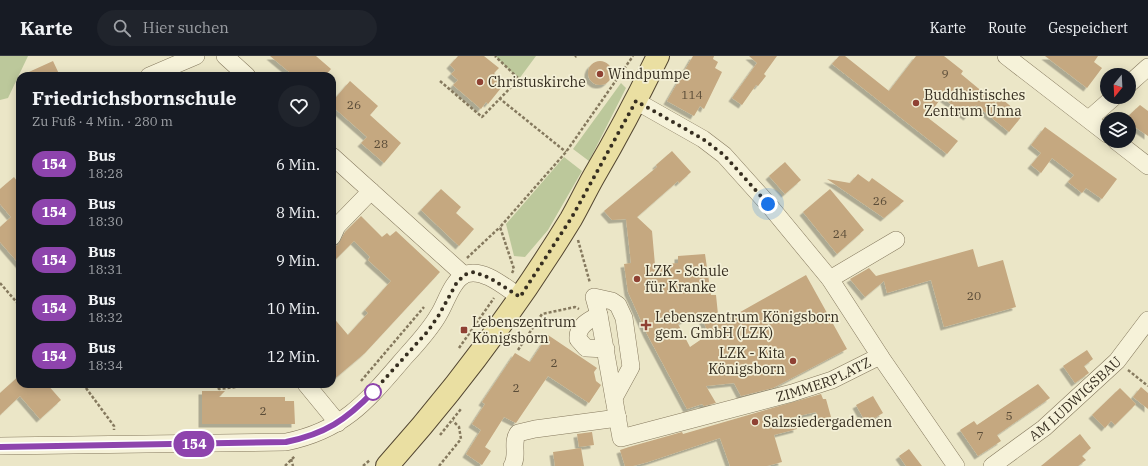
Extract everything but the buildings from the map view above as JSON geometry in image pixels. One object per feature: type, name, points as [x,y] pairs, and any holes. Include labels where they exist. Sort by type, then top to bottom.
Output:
[{"type":"main road","points":[[381,460],[456,385],[512,291],[572,217],[636,101],[658,56]]},
{"type":"street","points":[[158,72],[196,56]]},
{"type":"street","points":[[226,56],[242,72]]},
{"type":"street","points":[[1006,56],[1100,128]]},
{"type":"street","points":[[1136,78],[1148,67]]},
{"type":"street","name":"ZIMMERPLATZ","points":[[594,297],[596,317],[606,349],[621,438],[799,391],[832,380],[880,356],[830,279],[768,204],[724,155],[703,139],[636,101]]},
{"type":"street","points":[[1089,119],[1106,104]]},
{"type":"street","points":[[1125,148],[1148,166]]},
{"type":"street","points":[[336,160],[461,271],[474,272],[490,278],[512,291]]},
{"type":"street","points":[[336,228],[371,191]]},
{"type":"street","points":[[830,279],[896,240]]},
{"type":"street","points":[[0,446],[115,446],[286,442],[324,431],[353,413],[428,331],[439,315],[456,284],[461,271]]},
{"type":"street","points":[[594,297],[612,301],[618,305],[624,318],[631,367],[614,398]]},
{"type":"street","points":[[596,317],[579,329],[578,339],[586,348],[606,349]]},
{"type":"street","name":"AM LUDWIGSBAU","points":[[992,466],[1044,428],[1116,361],[1148,320]]},
{"type":"street","points":[[880,356],[956,466]]},
{"type":"street","points":[[309,388],[338,423]]},
{"type":"street","points":[[512,466],[516,460],[515,438],[518,433],[535,429],[618,418]]},
{"type":"path","points":[[440,81],[482,117],[519,79],[494,56]]},
{"type":"path","points":[[461,271],[566,152],[633,56]]},
{"type":"path","points":[[499,98],[566,152]]},
{"type":"path","points":[[572,217],[594,297]]},
{"type":"path","points":[[457,351],[512,291],[514,269],[500,227]]},
{"type":"path","points":[[0,283],[16,301]]},
{"type":"path","points":[[358,384],[428,301]]},
{"type":"path","points":[[518,350],[542,314],[575,307],[596,317]]},
{"type":"path","points":[[1116,361],[1148,386]]},
{"type":"path","points":[[87,388],[114,426],[115,446]]},
{"type":"path","points":[[218,388],[220,390],[234,388]]},
{"type":"path","points":[[439,466],[462,438],[459,427],[453,421]]},
{"type":"path","points":[[291,459],[293,466]]},
{"type":"path","points":[[363,466],[381,460]]},
{"type":"green space","points":[[0,56],[28,56],[20,72],[16,72],[16,81],[8,98],[0,100]]},
{"type":"green space","points":[[495,56],[536,56],[519,79]]},
{"type":"green space","points":[[621,83],[626,88],[589,161],[573,149]]},
{"type":"green space","points":[[564,157],[582,171],[548,230],[525,257],[514,256],[506,224]]},
{"type":"bus line","name":"154","points":[[0,447],[286,442],[304,439],[324,431],[338,423],[353,413],[373,392]]},
{"type":"place","name":"Windpumpe","points":[[600,74]]},
{"type":"place","name":"Christuskirche","points":[[480,82]]},
{"type":"place","name":"Buddhistisches Zentrum Unna","points":[[916,103]]},
{"type":"place","name":"LZK - Schule für Kranke","points":[[637,279]]},
{"type":"place","name":"Lebenszentrum Königsborn gem. GmbH (LZK)","points":[[646,325]]},
{"type":"place","name":"Lebenszentrum Königsborn","points":[[464,330]]},
{"type":"place","name":"LZK - Kita Königsborn","points":[[793,361]]},
{"type":"place","name":"Salzsiedergademen","points":[[755,422]]},
{"type":"route","points":[[373,392],[428,331],[439,315],[448,296],[464,275],[474,272],[490,278],[520,297],[572,217],[636,101],[703,139],[724,155],[768,204]]}]
